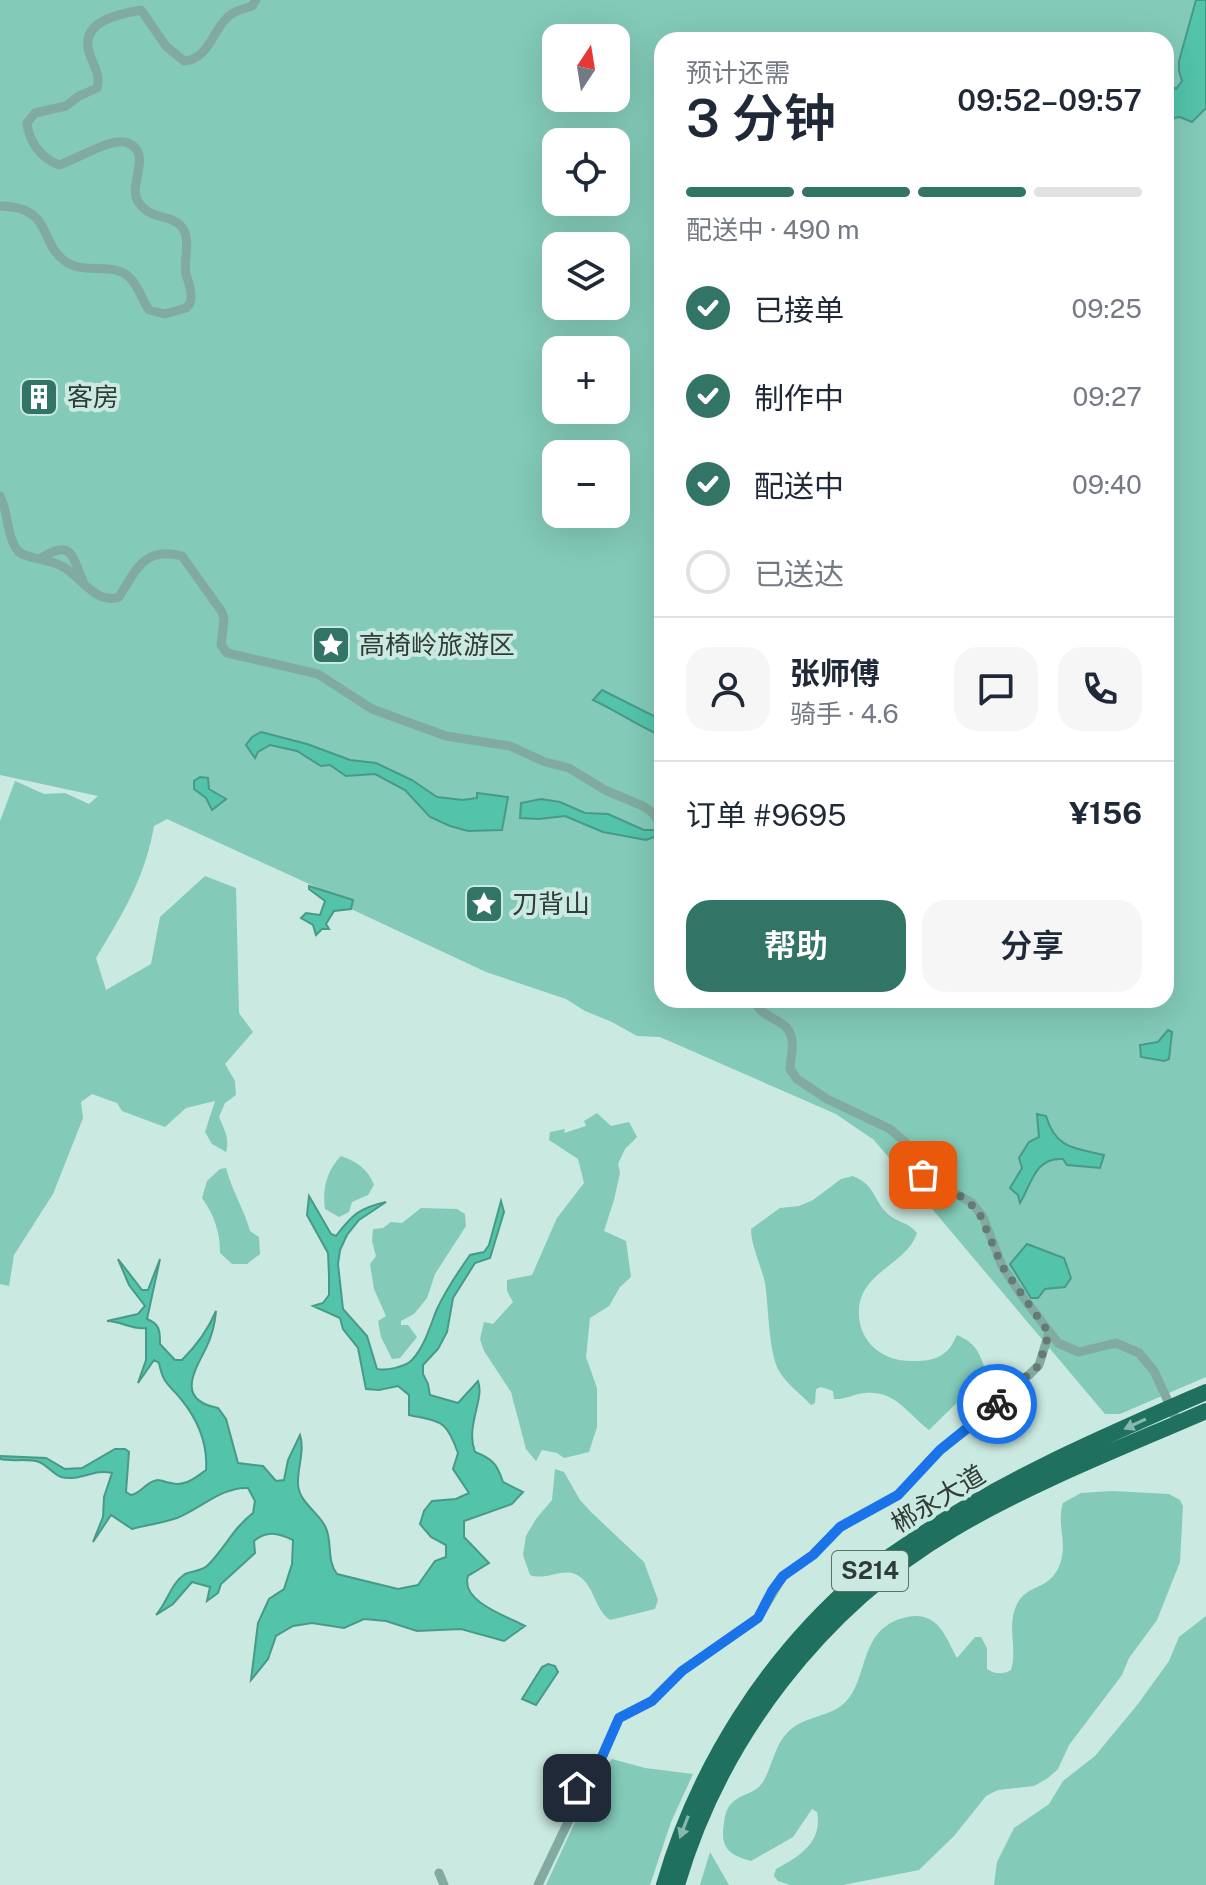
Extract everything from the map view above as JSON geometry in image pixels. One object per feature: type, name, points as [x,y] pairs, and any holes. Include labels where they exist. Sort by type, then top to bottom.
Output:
[{"type":"highway","name":"郴永大道","points":[[677,1885],[715,1788],[740,1742],[802,1654],[867,1588],[952,1529],[1174,1415],[1206,1392]]},
{"type":"highway","name":"郴永大道","points":[[664,1885],[703,1781],[730,1733],[793,1644],[861,1577],[944,1519],[1019,1479],[1174,1415],[1206,1411]]},
{"type":"street","points":[[0,206],[22,209],[35,217],[61,259],[71,265],[115,270],[129,276],[149,310],[165,314],[186,308],[192,292],[185,261],[183,228],[174,221],[146,212],[138,202],[134,190],[140,163],[138,151],[129,143],[116,141],[59,165],[42,155],[30,137],[27,123],[35,113],[66,106],[97,88],[98,77],[88,49],[89,36],[96,25],[107,18],[141,10],[166,46],[184,61],[200,56],[232,13],[252,6],[256,0]]},
{"type":"street","points":[[0,496],[19,551],[34,559],[58,549],[68,551],[74,555],[85,585]]},
{"type":"street","points":[[41,558],[64,567],[99,596],[113,599],[119,597],[137,567],[147,558],[164,554],[182,556],[222,612],[221,645],[227,653],[318,674],[372,709],[446,736],[510,746],[545,762],[569,768],[654,814]]},
{"type":"street","points":[[759,1008],[788,1030],[792,1042],[790,1069],[797,1079],[827,1099],[890,1129],[905,1142],[918,1170],[972,1203],[978,1210],[1002,1266],[1058,1343],[1073,1351],[1085,1351],[1111,1342],[1129,1347],[1148,1361],[1174,1415]]},
{"type":"street","points":[[538,1885],[570,1818],[577,1788],[601,1759],[619,1718],[652,1701],[682,1671],[758,1618],[783,1576],[813,1555],[840,1527],[898,1495],[940,1450],[995,1409],[1009,1386],[1029,1375],[1039,1365],[1049,1333]]},
{"type":"street","points":[[439,1873],[444,1885]]},
{"type":"shaded area","name":"高椅岭旅游区","points":[[0,0],[1206,0],[1206,1377],[1120,1414],[1105,1414],[874,1140],[836,1114],[660,1037],[637,1036],[566,999],[486,972],[351,909],[352,901],[167,819],[154,826],[139,879],[96,958],[106,990],[151,964],[160,917],[205,876],[236,888],[239,1013],[253,1032],[225,1064],[235,1081],[236,1095],[225,1103],[219,1117],[227,1138],[226,1152],[212,1144],[205,1132],[215,1101],[186,1108],[165,1127],[122,1111],[117,1103],[92,1094],[81,1102],[83,1118],[53,1194],[14,1255],[9,1286],[0,1284],[0,821],[15,781],[44,794],[65,793],[89,804],[98,796],[0,775]]},
{"type":"shaded area","points":[[1196,0],[1206,0],[1206,108],[1192,122],[1174,118],[1174,87],[1176,89],[1182,81],[1179,61]]},
{"type":"shaded area","points":[[602,690],[654,716],[654,732],[644,728],[593,700]]},
{"type":"shaded area","points":[[261,732],[350,760],[376,763],[412,780],[437,797],[463,800],[477,798],[477,793],[508,797],[502,830],[468,831],[450,826],[430,817],[405,790],[375,774],[346,776],[330,765],[321,766],[297,751],[270,745],[258,752],[255,758],[246,745]]},
{"type":"shaded area","points":[[200,777],[208,778],[209,789],[226,799],[212,810],[206,798],[194,789],[194,781]]},
{"type":"shaded area","points":[[541,799],[560,802],[585,813],[608,814],[644,830],[654,830],[654,837],[646,840],[603,832],[565,816],[520,818],[521,803]]},
{"type":"shaded area","points":[[309,886],[353,900],[351,909],[334,911],[326,924],[329,929],[322,929],[316,935],[313,925],[301,918],[306,913],[320,915],[325,901]]},
{"type":"shaded area","points":[[1168,1030],[1172,1032],[1169,1059],[1141,1057],[1140,1045],[1158,1042]]},
{"type":"shaded area","points":[[597,1113],[611,1126],[629,1122],[637,1137],[625,1149],[618,1164],[620,1173],[604,1231],[626,1241],[631,1277],[620,1287],[609,1306],[590,1318],[586,1357],[597,1388],[597,1427],[589,1452],[564,1458],[542,1450],[536,1461],[526,1449],[511,1392],[484,1351],[480,1339],[484,1322],[493,1324],[513,1302],[507,1291],[507,1280],[532,1275],[557,1218],[584,1183],[578,1159],[549,1140],[550,1132],[565,1129],[564,1133],[586,1126],[584,1121]]},
{"type":"shaded area","points":[[1037,1114],[1046,1116],[1061,1141],[1104,1155],[1100,1168],[1067,1165],[1063,1159],[1046,1162],[1036,1173],[1020,1203],[1018,1195],[1010,1188],[1022,1168],[1019,1158],[1029,1142],[1039,1137]]},
{"type":"shaded area","points":[[341,1156],[361,1167],[374,1185],[368,1195],[352,1202],[349,1212],[339,1217],[325,1209],[324,1194],[329,1174]]},
{"type":"shaded area","points":[[226,1168],[250,1231],[259,1237],[260,1254],[247,1264],[232,1264],[220,1253],[216,1224],[202,1198],[207,1181],[220,1169]]},
{"type":"shaded area","points":[[853,1176],[866,1184],[889,1215],[917,1233],[912,1244],[876,1277],[862,1296],[860,1321],[867,1340],[882,1354],[892,1358],[923,1361],[944,1353],[957,1335],[974,1347],[984,1366],[971,1389],[929,1430],[885,1395],[861,1394],[834,1399],[833,1391],[821,1387],[816,1389],[815,1403],[811,1405],[784,1378],[774,1356],[765,1283],[751,1229],[780,1208],[799,1206],[813,1200],[841,1179]]},
{"type":"shaded area","points":[[309,1196],[331,1234],[336,1236],[357,1213],[386,1202],[359,1220],[347,1235],[338,1264],[343,1309],[367,1336],[377,1369],[405,1365],[417,1354],[441,1302],[470,1255],[484,1252],[489,1245],[501,1201],[504,1212],[490,1258],[475,1263],[453,1298],[447,1332],[438,1349],[423,1365],[423,1374],[430,1395],[458,1403],[478,1381],[479,1396],[472,1432],[475,1452],[494,1463],[503,1482],[523,1492],[512,1504],[464,1521],[464,1537],[489,1563],[468,1576],[467,1585],[471,1593],[486,1607],[525,1626],[504,1641],[461,1629],[417,1631],[386,1621],[364,1619],[344,1628],[312,1623],[293,1626],[276,1636],[268,1659],[251,1680],[258,1623],[269,1599],[284,1589],[292,1564],[293,1540],[273,1534],[263,1535],[254,1541],[255,1553],[221,1584],[218,1593],[207,1601],[210,1587],[192,1582],[173,1604],[156,1615],[180,1578],[208,1565],[253,1513],[255,1501],[248,1488],[221,1494],[177,1518],[132,1529],[111,1515],[93,1542],[103,1517],[104,1497],[112,1473],[61,1477],[39,1462],[5,1460],[0,1456],[46,1458],[65,1469],[82,1468],[115,1449],[125,1449],[129,1452],[126,1492],[131,1495],[154,1481],[181,1484],[206,1470],[205,1450],[197,1424],[164,1379],[159,1363],[154,1360],[138,1383],[146,1360],[146,1328],[107,1321],[138,1314],[145,1306],[129,1285],[118,1259],[142,1290],[148,1290],[160,1259],[147,1319],[157,1326],[160,1344],[175,1360],[182,1360],[193,1349],[216,1311],[210,1339],[193,1375],[193,1392],[197,1399],[218,1408],[226,1419],[238,1463],[263,1466],[276,1481],[284,1480],[288,1460],[300,1435],[299,1491],[325,1526],[337,1574],[398,1589],[418,1585],[435,1561],[446,1557],[446,1545],[431,1537],[420,1524],[424,1511],[432,1501],[456,1499],[469,1493],[453,1469],[458,1453],[450,1434],[441,1424],[409,1415],[409,1395],[398,1386],[366,1389],[358,1348],[343,1329],[340,1318],[313,1306],[323,1303],[329,1295],[329,1275],[328,1253],[307,1215]]},
{"type":"shaded area","points":[[421,1208],[457,1209],[465,1214],[466,1226],[435,1274],[427,1298],[414,1314],[401,1321],[401,1325],[408,1325],[417,1337],[400,1358],[392,1359],[381,1337],[378,1321],[386,1316],[374,1289],[370,1264],[376,1256],[373,1229],[383,1228],[391,1222],[402,1223]]},
{"type":"shaded area","points":[[1027,1244],[1064,1258],[1071,1278],[1065,1287],[1045,1289],[1038,1298],[1031,1298],[1010,1264]]},
{"type":"shaded area","points":[[555,1469],[564,1472],[580,1500],[644,1562],[658,1600],[655,1609],[610,1620],[600,1609],[587,1583],[575,1574],[530,1575],[523,1555],[526,1536],[552,1500]]},
{"type":"shaded area","points":[[1081,1493],[1169,1494],[1180,1500],[1183,1506],[1180,1562],[1157,1620],[1129,1658],[1122,1675],[1069,1745],[1058,1769],[1034,1786],[998,1790],[986,1796],[954,1836],[919,1870],[843,1885],[790,1885],[778,1881],[774,1876],[776,1869],[801,1854],[813,1840],[818,1823],[817,1812],[812,1809],[793,1837],[751,1861],[727,1849],[723,1831],[729,1807],[763,1782],[787,1733],[799,1724],[841,1706],[850,1696],[871,1644],[890,1623],[907,1617],[926,1618],[939,1627],[957,1658],[975,1637],[981,1637],[987,1648],[987,1669],[999,1673],[1011,1670],[1012,1620],[1017,1604],[1027,1593],[1051,1579],[1060,1564],[1063,1503]]},
{"type":"shaded area","points":[[1206,1616],[1206,1885],[994,1885],[997,1862],[1014,1828],[1049,1804],[1063,1781],[1095,1756],[1169,1661],[1179,1637]]},
{"type":"shaded area","points":[[548,1664],[555,1666],[558,1672],[536,1705],[522,1699],[542,1667]]},
{"type":"shaded area","points":[[612,1759],[645,1768],[693,1774],[671,1822],[650,1885],[546,1885],[576,1820],[582,1792]]},
{"type":"shaded area","points":[[710,1852],[729,1885],[700,1885]]},
{"type":"way so far","points":[[923,1175],[955,1192],[978,1210],[1002,1266],[1049,1333],[1039,1365],[1029,1375],[1009,1386],[997,1404]]},
{"type":"place","name":"客房","points":[[39,397]]},
{"type":"place","name":"高椅岭旅游区","points":[[331,645]]},
{"type":"place","name":"刀背山","points":[[484,904]]},
{"type":"route","points":[[577,1788],[601,1759],[619,1718],[652,1701],[682,1671],[758,1618],[783,1576],[813,1555],[840,1527],[898,1495],[940,1450],[995,1409],[997,1404]]}]
